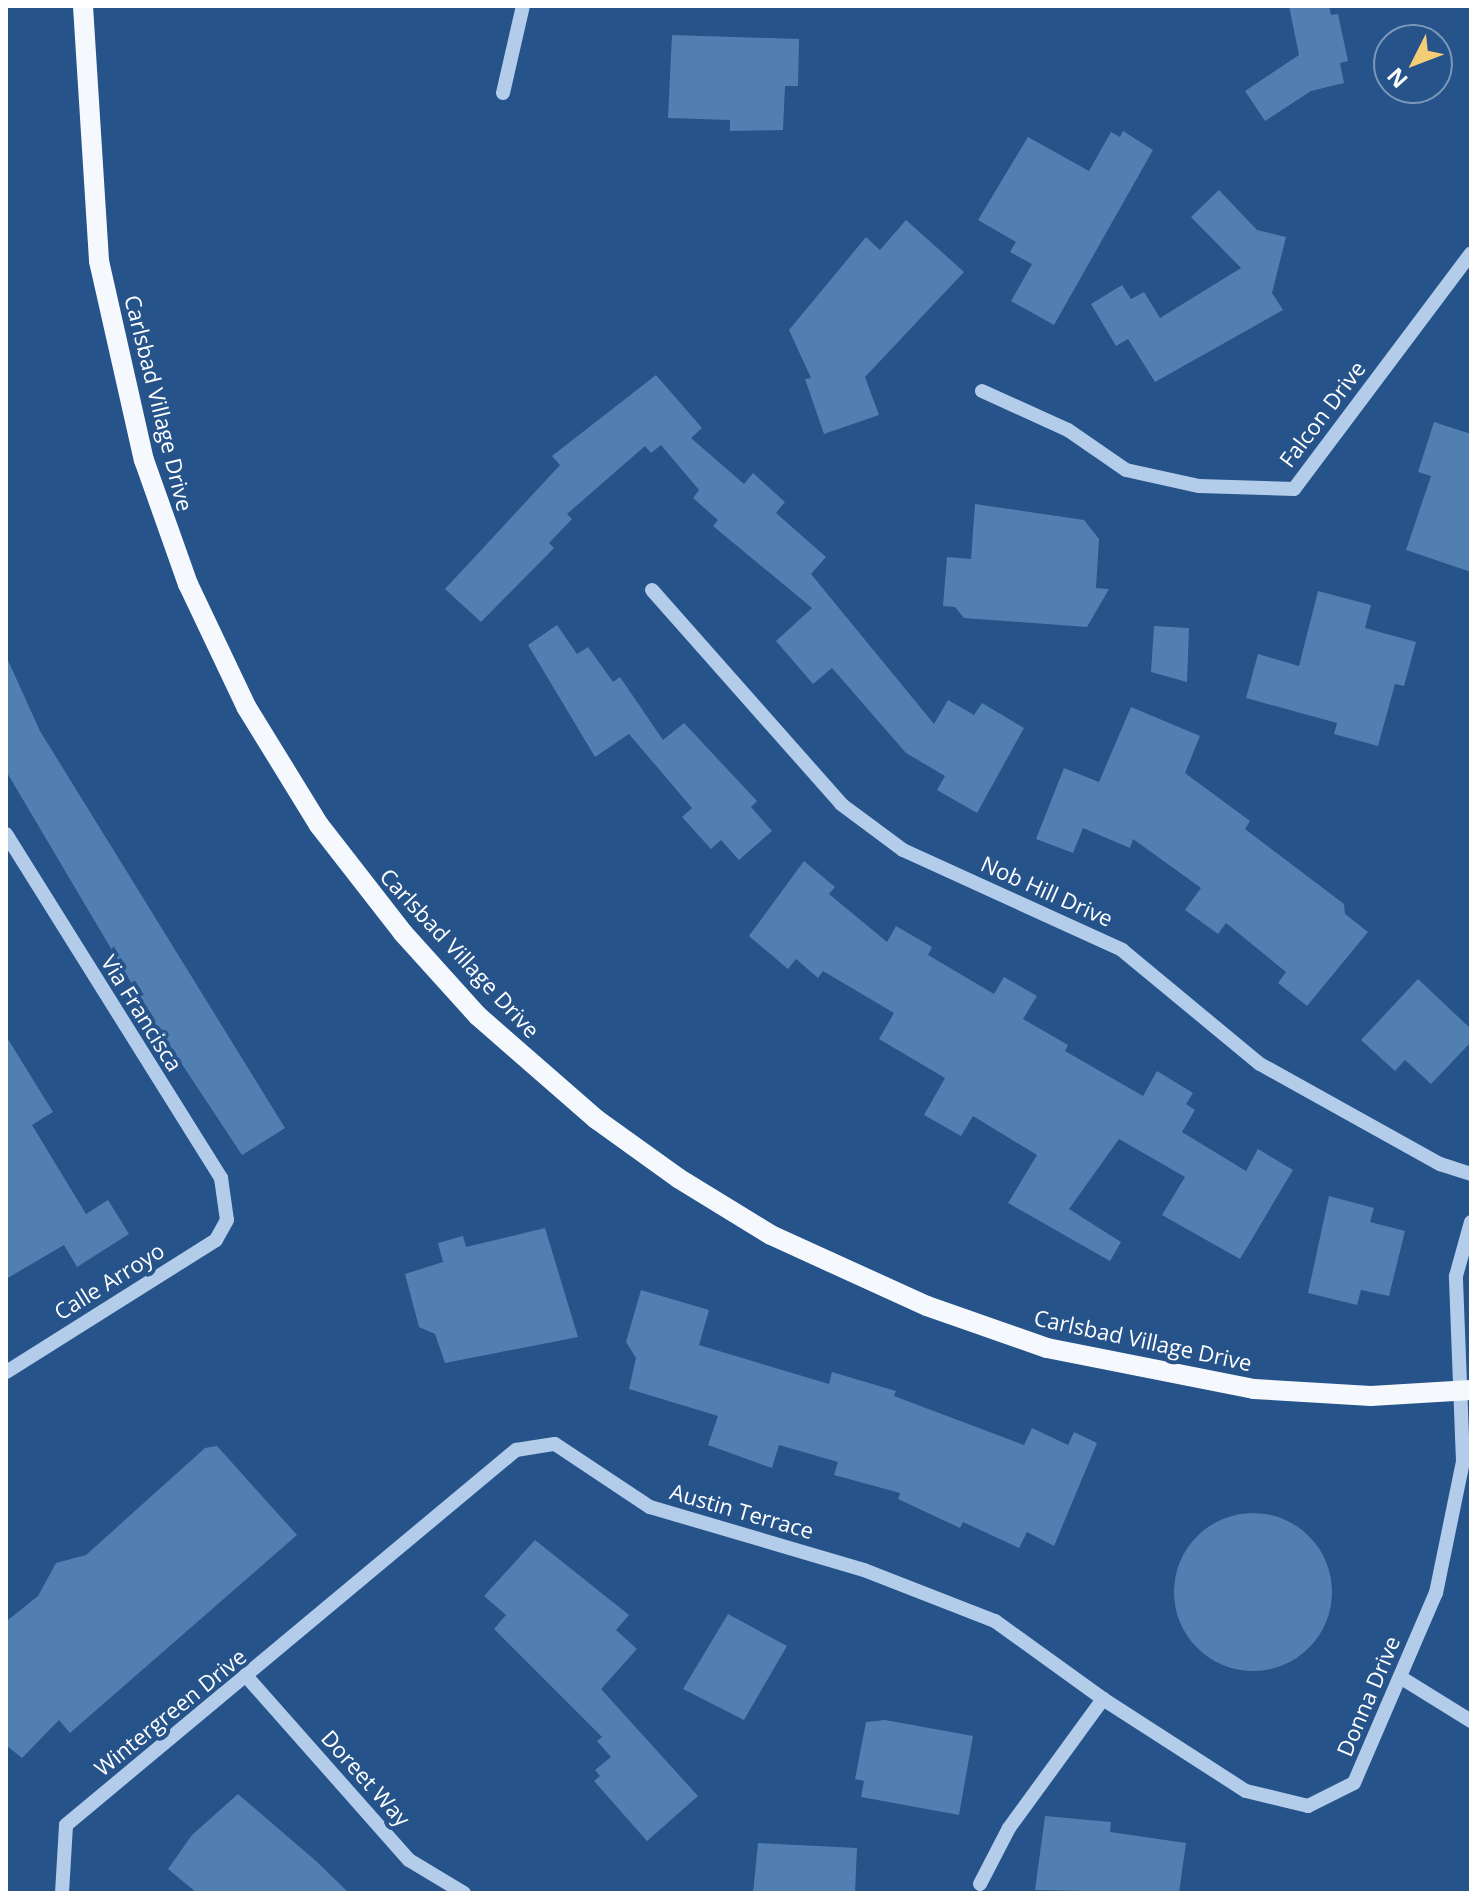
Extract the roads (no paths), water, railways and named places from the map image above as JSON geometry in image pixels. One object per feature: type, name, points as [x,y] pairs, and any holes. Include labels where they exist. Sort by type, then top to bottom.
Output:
[{"type":"main road","name":"Carlsbad Village Drive","points":[[83,6],[99,261],[144,460],[188,584],[247,708],[319,825],[403,933],[478,1016],[548,1079],[678,1178],[771,1235],[927,1306],[1047,1348],[1254,1389],[1371,1396],[1465,1390]]},
{"type":"street","points":[[503,93],[523,6]]},
{"type":"street","name":"Falcon Drive","points":[[982,391],[1068,430],[1126,470],[1199,486],[1294,489],[1471,253]]},
{"type":"street","name":"Nob Hill Drive","points":[[652,590],[841,804],[903,850],[1122,950],[1260,1064],[1440,1164],[1471,1174]]},
{"type":"street","name":"Via Francisca","points":[[6,834],[221,1178],[227,1220]]},
{"type":"street","name":"Calle Arroyo","points":[[6,1372],[216,1240],[227,1220]]},
{"type":"street","name":"Donna Drive","points":[[1103,1699],[1246,1791],[1308,1806],[1354,1783],[1436,1593],[1463,1462],[1465,1390],[1456,1276],[1471,1222]]},
{"type":"street","name":"Austin Terrace","points":[[354,1589],[516,1450],[555,1444],[650,1507],[864,1570],[995,1621],[1103,1699]]},
{"type":"street","name":"Wintergreen Drive","points":[[62,1893],[66,1825],[354,1589]]},
{"type":"street","name":"Doreet Way","points":[[247,1677],[409,1860],[464,1893]]},
{"type":"street","points":[[1400,1677],[1471,1721]]},
{"type":"street","points":[[980,1884],[1009,1828],[1103,1699]]}]
